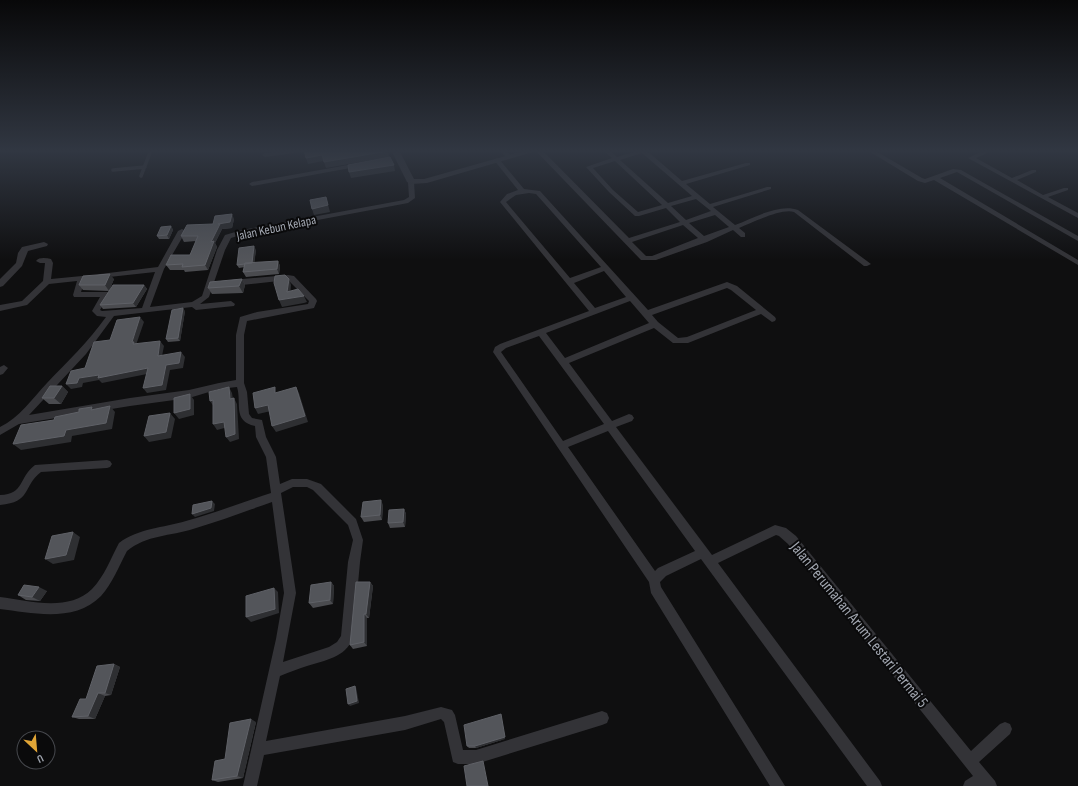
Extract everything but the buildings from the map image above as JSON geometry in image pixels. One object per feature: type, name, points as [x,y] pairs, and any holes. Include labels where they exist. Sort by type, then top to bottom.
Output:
[{"type":"street","name":"Jalan Kebun Kelapa","points":[[194,304],[204,297],[221,250],[228,238],[242,232],[406,202],[412,198],[411,187]]},
{"type":"street","points":[[518,187],[522,192]]},
{"type":"street","points":[[573,187],[627,241],[647,258],[653,258],[704,240],[775,212],[792,210],[867,264]]},
{"type":"street","points":[[608,187],[636,214],[698,196]]},
{"type":"street","points":[[644,187],[704,240]]},
{"type":"street","points":[[687,187],[743,235]]},
{"type":"street","points":[[950,187],[1078,263]]},
{"type":"street","points":[[986,187],[1078,239]]},
{"type":"street","points":[[1024,187],[1078,216]]},
{"type":"street","points":[[709,206],[769,188]]},
{"type":"street","points":[[1043,197],[1066,188]]},
{"type":"street","points":[[593,311],[503,202],[509,195],[522,192],[538,192],[631,298],[655,324],[673,340],[680,341],[762,311]]},
{"type":"street","points":[[627,241],[716,212]]},
{"type":"street","points":[[146,308],[160,269],[182,231]]},
{"type":"street","points":[[0,284],[19,264],[22,253],[25,249],[44,244]]},
{"type":"street","points":[[40,261],[48,261],[49,263],[47,282]]},
{"type":"street","points":[[568,282],[606,268]]},
{"type":"street","points":[[0,308],[24,304],[47,282],[160,269]]},
{"type":"street","points":[[208,285],[288,277],[314,301],[311,306],[257,315],[243,319],[240,335],[240,383],[243,392],[244,415],[249,421],[259,423],[261,436],[271,457],[290,593],[282,639],[250,786]]},
{"type":"street","points":[[82,278],[77,295],[106,294],[96,311],[100,314],[112,314],[146,308],[194,304],[196,307],[231,304]]},
{"type":"street","points":[[646,314],[727,285],[734,288],[772,319]]},
{"type":"street","points":[[631,298],[503,346],[498,349],[497,352],[654,580],[655,589],[778,786]]},
{"type":"street","points":[[17,422],[98,334],[112,314]]},
{"type":"street","points":[[564,362],[655,324]]},
{"type":"street","points":[[541,332],[875,786]]},
{"type":"street","points":[[0,431],[17,422],[130,402],[189,394],[219,386],[240,383]]},
{"type":"street","points":[[561,446],[629,418]]},
{"type":"street","points":[[0,500],[11,500],[19,496],[39,468],[107,464]]},
{"type":"street","points":[[0,603],[36,609],[58,608],[80,604],[88,600],[97,592],[123,547],[138,537],[183,527],[276,493],[292,483],[307,483],[317,487],[352,522],[358,540],[347,638],[344,643],[332,652],[305,660],[274,672]]},
{"type":"street","name":"Jalan Perumahan Arum Lestari Permai 5","points":[[654,580],[662,572],[775,530],[782,532],[797,546],[987,781],[970,786]]},
{"type":"street","points":[[259,749],[405,723],[441,713],[447,715],[450,720],[458,757],[476,758],[602,718]]},
{"type":"street","points":[[970,761],[1005,729]]}]
